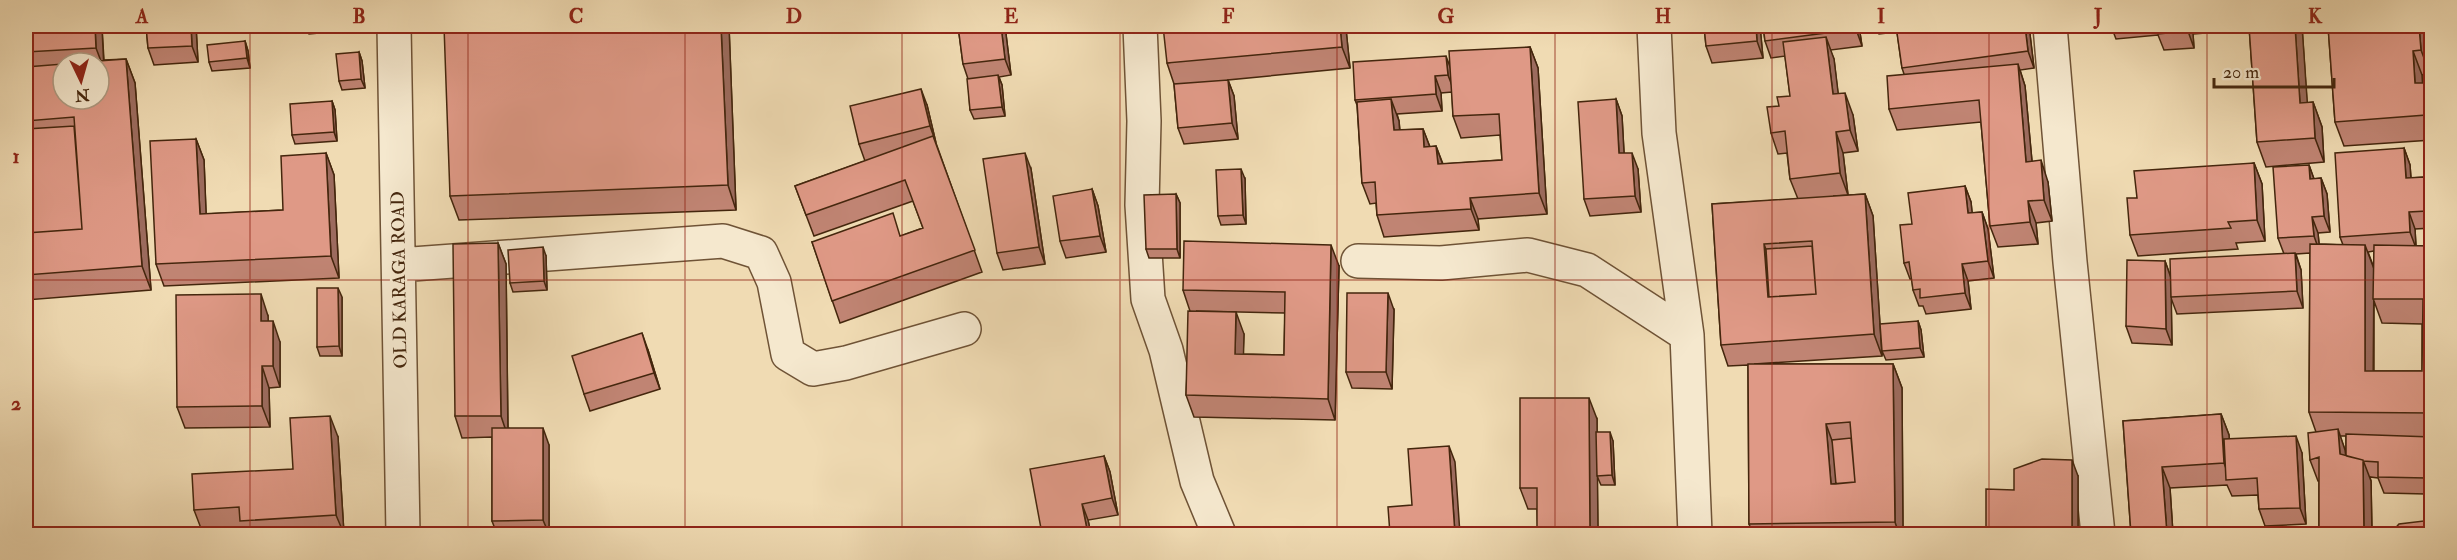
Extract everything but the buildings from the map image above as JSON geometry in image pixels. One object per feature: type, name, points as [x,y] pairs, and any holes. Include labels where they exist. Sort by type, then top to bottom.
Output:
[{"type":"street","name":"OLD KARAGA ROAD","points":[[394,26],[403,534]]},
{"type":"street","points":[[1140,26],[1144,121],[1142,206],[1148,299],[1166,350],[1197,481],[1219,534]]},
{"type":"street","points":[[1654,26],[1659,133],[1687,334],[1695,534]]},
{"type":"street","points":[[2050,26],[2070,262],[2098,534]]},
{"type":"street","points":[[399,264],[723,241],[761,253],[774,282],[789,354],[813,369],[846,363],[964,329]]},
{"type":"street","points":[[1358,261],[1441,263],[1528,255],[1587,270],[1687,334]]}]
